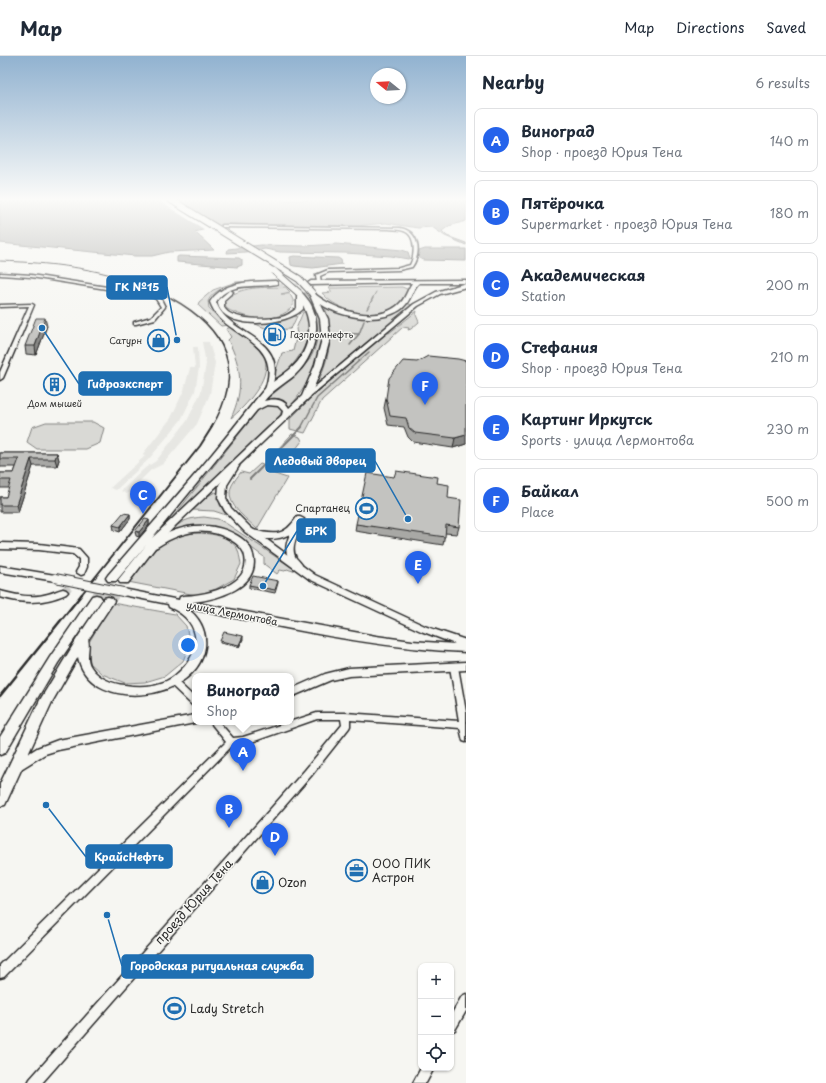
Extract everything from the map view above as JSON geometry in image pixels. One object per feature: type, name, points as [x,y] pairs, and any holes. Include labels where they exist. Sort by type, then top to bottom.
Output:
[{"type":"main road","points":[[112,578],[203,471],[267,392],[296,368],[309,350],[313,323],[308,306],[299,294],[282,277],[235,246]]},
{"type":"main road","points":[[246,246],[314,288],[414,286],[466,283]]},
{"type":"main road","points":[[124,580],[172,523],[306,397],[419,303],[438,293],[466,283]]},
{"type":"main road","points":[[267,392],[273,373],[266,351],[259,342],[220,314],[214,307],[213,302],[219,294],[232,287],[248,284],[276,284],[235,290],[223,298],[220,303],[221,307],[228,314],[242,319],[259,321],[276,320],[292,315],[300,309],[299,294]]},
{"type":"main road","points":[[314,288],[414,286]]},
{"type":"main road","points":[[314,288],[322,303],[333,309],[352,314],[372,315],[386,314],[398,309],[408,301],[414,286]]},
{"type":"main road","points":[[306,397],[319,365],[326,338],[324,319],[314,288]]},
{"type":"main road","points":[[251,411],[263,403],[272,402],[284,406],[287,410],[286,415]]},
{"type":"main road","points":[[240,459],[229,473],[223,485],[222,498],[230,512],[248,530],[312,578],[443,637],[466,644]]},
{"type":"main road","points":[[123,592],[179,599],[196,599],[214,596],[236,585],[245,575],[250,562],[247,551],[239,541],[224,533],[209,529],[192,528],[176,532],[162,539],[148,550]]},
{"type":"main road","points":[[0,546],[40,547],[76,551],[83,558],[83,567],[80,572]]},
{"type":"main road","name":"улица Лермонтова","points":[[0,569],[55,578],[372,640],[423,646],[466,648]]},
{"type":"main road","points":[[0,594],[14,598],[33,600],[48,599],[62,592]]},
{"type":"main road","points":[[0,749],[54,660],[102,600],[82,646],[82,659],[88,671],[99,681],[114,687],[132,691],[153,690],[173,682],[189,670],[199,652],[201,637],[197,623],[187,613],[175,606],[123,592]]},
{"type":"main road","points":[[0,800],[46,700],[87,632]]},
{"type":"main road","points":[[294,692],[329,677],[349,672],[466,666]]},
{"type":"main road","points":[[15,768],[41,751],[58,745],[192,720]]},
{"type":"street","points":[[314,288],[318,275],[328,271],[399,269],[411,266],[414,261],[414,246]]},
{"type":"street","points":[[0,274],[58,280],[151,295],[158,298],[164,307],[153,318],[136,323]]},
{"type":"street","points":[[0,303],[11,305]]},
{"type":"street","points":[[0,306],[32,305],[0,378]]},
{"type":"street","points":[[248,530],[261,536],[276,537],[291,531],[300,519],[290,544],[289,552],[301,569]]},
{"type":"street","points":[[454,667],[466,738]]},
{"type":"street","points":[[173,682],[192,700]]},
{"type":"street","points":[[294,724],[317,716],[345,716],[464,725]]},
{"type":"street","name":"проезд Юрия Тена","points":[[34,1083],[308,773],[346,726],[345,716]]},
{"type":"street","points":[[217,725],[231,742]]},
{"type":"street","points":[[0,973],[231,742],[243,741],[290,725]]},
{"type":"street","points":[[454,1021],[466,1000]]},
{"type":"street","points":[[419,1083],[426,1071]]},
{"type":"shaded area","points":[[30,246],[210,246],[214,250],[169,252],[152,256],[135,256]]},
{"type":"shaded area","points":[[253,246],[357,246],[402,250],[408,252],[410,258],[345,253],[280,252],[265,249],[227,253],[228,249]]},
{"type":"shaded area","points":[[425,249],[466,249],[466,261],[423,260],[419,258],[419,251]]},
{"type":"shaded area","points":[[177,257],[239,258],[242,260],[242,265],[237,267],[177,262]]},
{"type":"shaded area","points":[[290,257],[338,258],[341,260],[342,264],[313,268],[294,266],[291,265]]},
{"type":"shaded area","points":[[280,281],[251,282],[230,286],[213,294],[208,301],[209,309],[228,325],[221,326],[198,305],[199,302],[213,290],[236,282]]},
{"type":"shaded area","points":[[285,287],[290,292],[281,294],[290,294],[293,300],[293,306],[279,316],[261,318],[235,313],[227,309],[224,301],[237,292],[253,288]]},
{"type":"shaded area","points":[[402,287],[407,289],[401,300],[392,308],[381,312],[368,314],[342,308],[322,293],[332,292],[329,288]]},
{"type":"shaded area","points":[[304,293],[306,293],[311,300],[319,315],[322,335],[318,357],[314,368],[303,389],[290,407],[283,401],[265,400],[305,366],[313,352],[316,343],[317,326],[313,309]]},
{"type":"shaded area","points":[[408,304],[414,305],[361,347],[322,382],[318,382],[328,354],[330,336],[328,317],[325,307],[356,314],[378,315],[399,310]]},
{"type":"shaded area","points":[[417,311],[416,315],[419,322],[408,330],[409,328],[403,327],[322,400],[305,433],[290,429],[290,419],[312,397],[386,332],[389,333]]},
{"type":"shaded area","points":[[303,312],[306,312],[308,322],[306,342],[302,351],[291,367],[276,381],[273,379],[282,353],[293,351],[297,334],[296,329]]},
{"type":"shaded area","points":[[297,316],[290,329],[270,330],[253,323],[275,322]]},
{"type":"shaded area","points":[[231,327],[241,333],[259,349],[265,359],[266,367],[261,384],[256,392],[231,418],[238,398],[240,379],[239,369],[228,340],[231,337],[226,329]]},
{"type":"shaded area","points":[[202,342],[209,342],[215,363],[210,394],[197,424],[163,464],[151,470],[127,494],[121,491],[145,468],[156,461],[187,421],[201,392],[206,364]]},
{"type":"shaded area","points":[[193,347],[198,347],[199,368],[195,391],[181,420],[149,459],[116,490],[110,488],[145,456],[142,455],[171,418],[184,390],[190,368],[195,368]]},
{"type":"shaded area","points":[[267,405],[279,407],[282,410],[280,415],[195,496],[161,532],[260,408]]},
{"type":"shaded area","points":[[46,422],[93,422],[104,428],[100,443],[86,449],[37,449],[27,442],[32,427]]},
{"type":"shaded area","points":[[292,434],[300,437],[302,441],[292,454],[287,453],[272,473],[287,478],[257,529],[237,510],[233,504],[230,492],[232,485],[241,472],[249,474],[260,464],[263,465]]},
{"type":"shaded area","points":[[215,492],[218,493],[220,505],[226,515],[214,511],[193,510],[208,496]]},
{"type":"shaded area","points":[[204,517],[218,519],[227,524],[294,569],[293,571],[287,569],[285,571],[280,570],[277,574],[264,564],[264,557],[232,535],[214,527],[194,526],[169,532],[185,521],[193,518]]},
{"type":"shaded area","points":[[189,533],[215,535],[227,539],[237,548],[241,564],[234,579],[216,589],[196,595],[128,582],[151,552],[169,540]]},
{"type":"shaded area","points":[[112,603],[175,614],[186,626],[190,643],[183,661],[165,676],[145,682],[125,683],[102,674],[90,663],[88,644]]},
{"type":"building","points":[[36,318],[45,318],[35,346],[25,346]]},
{"type":"building","points":[[428,356],[466,361],[466,435],[455,438],[415,433],[409,428],[406,418],[390,416],[386,398],[389,378],[403,361],[417,362]]},
{"type":"building","points":[[0,453],[57,453],[55,459],[31,459],[16,505],[0,505],[0,497],[6,497],[11,480],[0,480],[0,473],[14,473],[19,459],[0,459]]},
{"type":"building","points":[[396,471],[438,477],[437,483],[449,485],[448,498],[461,500],[459,527],[446,525],[445,537],[356,524],[367,473],[394,477]]},
{"type":"building","points":[[123,513],[130,514],[120,527],[113,525]]},
{"type":"building","points":[[145,519],[149,520],[139,532],[135,531]]},
{"type":"building","points":[[253,576],[278,581],[275,590],[249,585]]},
{"type":"building","points":[[224,632],[243,636],[239,645],[220,641]]},
{"type":"waterway","points":[[372,299],[376,292]]},
{"type":"waterway","points":[[367,309],[373,298]]},
{"type":"waterway","points":[[359,334],[364,321]]},
{"type":"waterway","points":[[340,333],[359,334]]},
{"type":"waterway","points":[[350,345],[359,334]]},
{"type":"waterway","points":[[301,428],[317,398],[369,352]]},
{"type":"waterway","points":[[250,479],[301,428]]},
{"type":"tunnel","points":[[278,286],[314,286]]},
{"type":"tunnel","points":[[63,592],[71,585],[81,572]]},
{"type":"tunnel","points":[[99,595],[112,578]]},
{"type":"tunnel","points":[[113,595],[124,580]]},
{"type":"tunnel","points":[[96,599],[100,594]]},
{"type":"tunnel","points":[[108,601],[113,594]]},
{"type":"railway","points":[[0,261],[67,266],[89,270],[132,281],[171,298]]},
{"type":"railway","points":[[171,298],[190,310],[206,323],[217,338],[225,353],[228,370],[227,388],[222,407],[211,428]]},
{"type":"railway","points":[[81,595],[200,446],[212,427]]},
{"type":"railway","points":[[0,696],[82,594]]},
{"type":"place","name":"Гидроэксперт","points":[[42,328]]},
{"type":"place","name":"Газпромнефть","points":[[275,335]]},
{"type":"place","name":"ГК №15","points":[[177,340]]},
{"type":"place","name":"Сатурн","points":[[158,341]]},
{"type":"place","name":"Дом мышей","points":[[55,385]]},
{"type":"place","name":"Байкал","points":[[425,405]]},
{"type":"place","name":"Спартанец","points":[[366,508]]},
{"type":"place","name":"Академическая","points":[[143,514]]},
{"type":"place","name":"Ледовый дворец","points":[[408,519]]},
{"type":"place","name":"Картинг Иркутск","points":[[418,584]]},
{"type":"place","name":"БРК","points":[[263,586]]},
{"type":"place","name":"Виноград","points":[[243,771]]},
{"type":"place","name":"КрайсНефть","points":[[46,805]]},
{"type":"place","name":"Пятёрочка","points":[[229,828]]},
{"type":"place","name":"Стефания","points":[[275,856]]},
{"type":"place","name":"ООО ПИК Астрон","points":[[356,871]]},
{"type":"place","name":"Ozon","points":[[263,883]]},
{"type":"place","name":"Городская ритуальная служба","points":[[107,915]]},
{"type":"place","name":"Lady Stretch","points":[[175,1009]]}]
